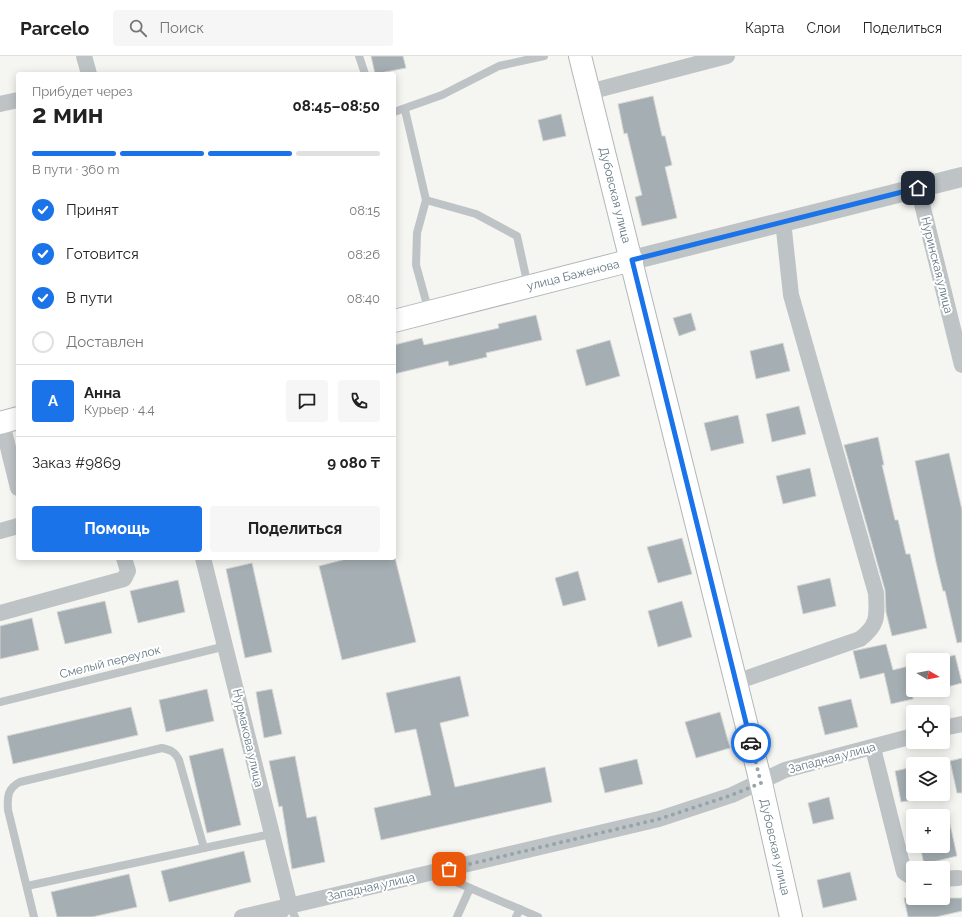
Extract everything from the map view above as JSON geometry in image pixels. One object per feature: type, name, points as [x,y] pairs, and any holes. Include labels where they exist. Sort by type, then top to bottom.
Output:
[{"type":"main road","name":"Дубовская улица","points":[[580,56],[761,783],[791,917]]},
{"type":"main road","name":"улица Баженова","points":[[396,320],[632,260]]},
{"type":"street","points":[[84,56],[88,72]]},
{"type":"street","points":[[589,92],[727,56]]},
{"type":"street","points":[[0,104],[16,100]]},
{"type":"street","name":"улица Баженова","points":[[632,260],[962,176]]},
{"type":"street","name":"Нуринская улица","points":[[918,188],[962,365]]},
{"type":"street","points":[[736,682],[860,639],[872,630],[877,614],[876,592],[791,295],[783,221]]},
{"type":"street","points":[[7,421],[16,476]]},
{"type":"street","points":[[0,531],[16,527]]},
{"type":"street","points":[[0,613],[124,579],[128,571],[125,560]]},
{"type":"street","name":"Нурмакова улица","points":[[204,560],[226,646],[289,913]]},
{"type":"street","points":[[950,727],[962,724]]},
{"type":"street","name":"Западная улица","points":[[242,917],[289,913],[434,873],[659,819],[732,795],[761,783],[785,770],[906,738]]},
{"type":"street","points":[[873,748],[904,872],[906,873]]},
{"type":"lane","points":[[359,56],[364,72]]},
{"type":"lane","points":[[396,112],[405,110],[442,95],[499,66],[544,56]]},
{"type":"lane","points":[[405,110],[426,200],[416,234],[416,265],[429,312]]},
{"type":"lane","points":[[426,200],[476,214],[517,236],[528,286]]},
{"type":"lane","name":"Смелый переулок","points":[[0,702],[226,646]]},
{"type":"lane","points":[[34,917],[8,810],[7,796],[12,786],[20,782],[162,748],[170,749],[176,753],[179,760],[204,848]]},
{"type":"lane","points":[[26,886],[271,834]]},
{"type":"lane","points":[[434,873],[470,888],[518,913],[538,917]]},
{"type":"lane","points":[[457,917],[470,888]]},
{"type":"building","points":[[371,56],[403,56],[406,68],[385,72],[375,72]]},
{"type":"building","points":[[653,96],[662,136],[665,136],[672,165],[665,167],[677,218],[642,226],[635,197],[642,195],[627,133],[624,134],[618,104]]},
{"type":"building","points":[[561,114],[566,136],[543,141],[538,120]]},
{"type":"building","points":[[691,313],[696,330],[679,336],[673,318]]},
{"type":"building","points":[[536,315],[542,340],[486,353],[487,357],[449,366],[448,361],[396,374],[396,344],[422,338],[424,345],[499,328],[498,324]]},
{"type":"building","points":[[610,340],[620,376],[586,386],[576,350]]},
{"type":"building","points":[[783,343],[790,371],[756,379],[750,351]]},
{"type":"building","points":[[799,406],[806,434],[772,442],[766,414]]},
{"type":"building","points":[[738,415],[744,443],[711,451],[704,423]]},
{"type":"building","points":[[878,437],[884,465],[882,465],[895,520],[898,520],[906,554],[910,554],[927,628],[892,636],[886,612],[885,590],[844,445]]},
{"type":"building","points":[[949,453],[962,510],[962,642],[957,643],[945,591],[943,591],[936,562],[915,461]]},
{"type":"building","points":[[810,468],[816,496],[783,504],[776,476]]},
{"type":"building","points":[[682,538],[692,574],[658,583],[647,547]]},
{"type":"building","points":[[342,560],[396,560],[416,642],[342,660],[319,566]]},
{"type":"building","points":[[252,563],[272,652],[245,658],[226,569]]},
{"type":"building","points":[[578,571],[586,600],[563,606],[555,578]]},
{"type":"building","points":[[830,578],[836,606],[803,614],[797,586]]},
{"type":"building","points":[[178,580],[185,612],[138,623],[130,591]]},
{"type":"building","points":[[105,601],[112,633],[65,644],[57,612]]},
{"type":"building","points":[[682,601],[692,637],[658,647],[648,611]]},
{"type":"building","points":[[32,618],[39,650],[0,659],[0,626]]},
{"type":"building","points":[[886,644],[893,670],[906,667],[906,697],[913,697],[913,699],[891,704],[884,673],[860,679],[853,651]]},
{"type":"building","points":[[955,655],[962,683],[950,686],[950,656]]},
{"type":"building","points":[[460,676],[469,716],[440,723],[455,787],[545,767],[552,802],[381,840],[374,808],[431,795],[416,729],[395,733],[386,693]]},
{"type":"building","points":[[207,689],[214,721],[166,732],[159,700]]},
{"type":"building","points":[[272,689],[282,734],[264,738],[256,692]]},
{"type":"building","points":[[851,699],[858,727],[825,735],[818,707]]},
{"type":"building","points":[[131,707],[138,735],[13,764],[7,736]]},
{"type":"building","points":[[720,712],[730,748],[696,758],[685,722]]},
{"type":"building","points":[[223,748],[241,825],[207,833],[189,756]]},
{"type":"building","points":[[295,756],[307,818],[316,816],[325,862],[292,869],[282,806],[279,807],[269,761]]},
{"type":"building","points":[[962,758],[962,793],[957,793],[950,761]]},
{"type":"building","points":[[637,759],[643,784],[605,793],[599,768]]},
{"type":"building","points":[[906,769],[907,801],[901,802],[895,771]]},
{"type":"building","points":[[829,797],[834,819],[813,824],[808,803]]},
{"type":"building","points":[[950,824],[957,856],[936,861],[923,861],[922,853],[950,853]]},
{"type":"building","points":[[244,851],[251,882],[169,902],[161,871]]},
{"type":"building","points":[[850,872],[857,900],[823,908],[817,880]]},
{"type":"building","points":[[129,874],[137,907],[92,917],[57,917],[51,892]]},
{"type":"building","points":[[904,898],[906,898],[906,905],[950,905],[950,898],[962,898],[962,911],[936,917],[908,917]]},
{"type":"way so far","points":[[449,869],[659,819],[732,795],[761,783],[751,743]]},
{"type":"route","points":[[751,743],[632,260],[918,188]]}]
